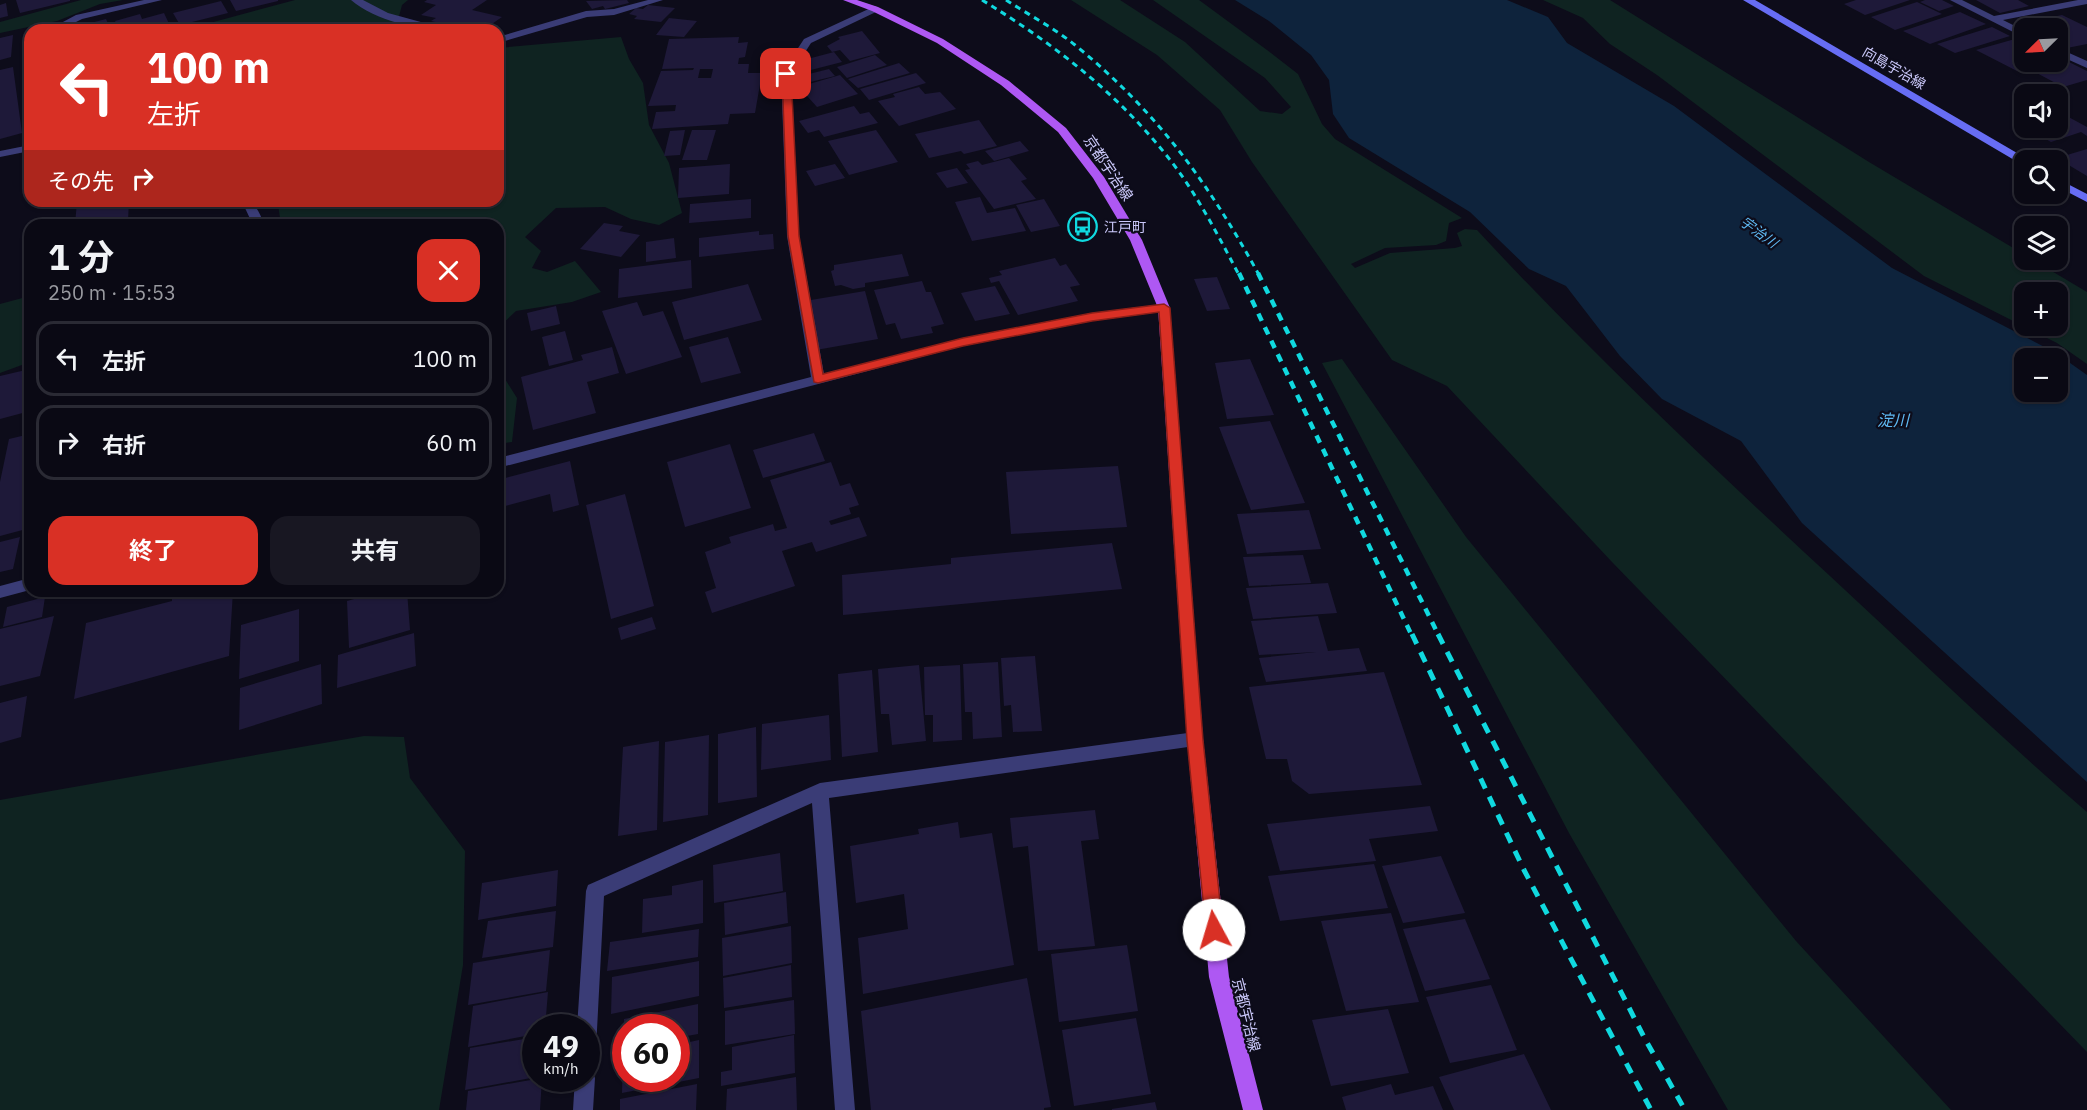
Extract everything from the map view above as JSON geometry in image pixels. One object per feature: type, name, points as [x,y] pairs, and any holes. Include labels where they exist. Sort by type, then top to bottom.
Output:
[{"type":"main road","name":"京都宇治線","points":[[848,0],[875,9],[940,41],[1005,83],[1062,130],[1098,177],[1136,240],[1164,308],[1195,740],[1219,977],[1253,1110]]},
{"type":"main road","name":"向島宇治線","points":[[1748,0],[2014,156]]},
{"type":"main road","points":[[2068,188],[2087,199]]},
{"type":"street","points":[[64,24],[79,17],[157,0]]},
{"type":"street","points":[[356,0],[384,15],[421,24]]},
{"type":"street","points":[[504,38],[586,14],[614,12],[658,0]]},
{"type":"street","points":[[1955,0],[2014,29]]},
{"type":"street","points":[[1994,19],[2087,1]]},
{"type":"street","points":[[818,379],[793,236],[786,74],[807,41],[875,9]]},
{"type":"street","points":[[2068,56],[2087,65]]},
{"type":"street","points":[[0,154],[24,149]]},
{"type":"street","points":[[504,460],[963,342],[1092,317],[1164,308]]},
{"type":"street","points":[[0,592],[24,586]]},
{"type":"street","points":[[588,1014],[595,891],[820,791],[1195,740]]},
{"type":"street","points":[[820,791],[845,1110]]},
{"type":"street","points":[[583,1110],[584,1092]]},
{"type":"green space","points":[[81,0],[123,0],[100,4],[57,21],[24,24],[24,28],[0,33],[0,22]]},
{"type":"green space","points":[[295,0],[408,0],[402,5],[397,24],[206,24]]},
{"type":"green space","points":[[1071,0],[1120,0],[1185,42],[1260,111],[1282,114],[1291,107],[1265,78],[1153,0],[1199,0],[1298,74],[1322,124],[1335,139],[1462,218],[1449,223],[1446,241],[1436,245],[1385,248],[1351,264],[1355,268],[1390,253],[1462,246],[1457,233],[1465,229],[1477,230],[1562,319],[1695,449],[1957,695],[2087,812],[2087,1052],[1612,562],[1447,386],[1392,360],[1252,162],[1220,110],[1157,55]]},
{"type":"green space","points":[[1543,0],[1610,0],[1869,162],[2014,248],[2014,270],[2050,270],[2087,292],[2087,364],[2068,351],[2068,348],[2043,336],[2068,336],[2068,282],[2014,282],[2014,321],[1924,276],[1657,75],[1610,44],[1583,18]]},
{"type":"green space","points":[[621,37],[629,59],[643,83],[649,125],[669,163],[682,213],[659,225],[631,219],[605,207],[556,208],[525,237],[541,251],[532,268],[547,272],[575,261],[601,292],[572,302],[516,311],[504,322],[504,219],[280,219],[278,207],[504,207],[504,47]]},
{"type":"green space","points":[[24,298],[24,364],[0,373],[0,304]]},
{"type":"green space","points":[[1342,359],[1466,537],[1796,941],[1951,1110],[1728,1110],[1569,833],[1322,363]]},
{"type":"green space","points":[[504,377],[517,398],[512,442],[504,443]]},
{"type":"green space","points":[[364,736],[404,737],[410,778],[465,851],[463,965],[439,1110],[0,1110],[0,800]]},
{"type":"water","name":"淀川","points":[[1235,0],[1507,0],[1548,17],[1567,43],[1674,106],[1892,268],[2014,331],[2014,336],[2023,336],[2046,348],[2014,348],[2014,402],[2068,402],[2068,362],[2087,375],[2087,782],[1802,523],[1741,441],[1662,399],[1620,356],[1566,286],[1529,269],[1470,212],[1349,138],[1333,114],[1329,80],[1311,55],[1269,21]]},
{"type":"building","points":[[16,0],[70,0],[70,1],[20,13]]},
{"type":"building","points":[[230,0],[278,0],[278,1],[236,11]]},
{"type":"building","points":[[427,0],[487,0],[472,10],[502,17],[492,24],[444,24],[431,21],[436,18],[421,15],[436,5],[424,2]]},
{"type":"building","points":[[627,0],[629,3],[605,9],[603,6],[592,9],[586,1]]},
{"type":"building","points":[[1856,0],[1910,0],[1865,15],[1844,4]]},
{"type":"building","points":[[1942,0],[1954,6],[1939,11],[1920,2]]},
{"type":"building","points":[[1976,0],[2018,0],[2029,6],[2000,13]]},
{"type":"building","points":[[221,1],[228,13],[179,24],[173,13]]},
{"type":"building","points":[[1917,2],[1942,14],[1895,30],[1871,17]]},
{"type":"building","points":[[6,3],[8,16],[0,18],[0,5]]},
{"type":"building","points":[[648,5],[675,8],[661,22],[634,19],[637,16],[629,14],[636,8],[643,9]]},
{"type":"building","points":[[1960,12],[1986,24],[1930,44],[1903,31]]},
{"type":"building","points":[[164,13],[169,24],[116,24],[115,21],[140,14],[142,19]]},
{"type":"building","points":[[2062,15],[2087,27],[2087,44],[2068,48],[2068,18],[2048,18]]},
{"type":"building","points":[[669,18],[697,21],[684,37],[656,35]]},
{"type":"building","points":[[106,19],[108,24],[87,24]]},
{"type":"building","points":[[1992,27],[2010,36],[1955,53],[1937,44]]},
{"type":"building","points":[[862,31],[880,53],[850,61],[840,50],[832,52],[827,46],[840,39],[838,37]]},
{"type":"building","points":[[13,35],[11,57],[0,60],[0,38]]},
{"type":"building","points":[[739,37],[738,43],[748,42],[745,57],[739,58],[738,64],[749,64],[748,73],[762,73],[755,113],[730,114],[728,124],[652,129],[656,112],[675,111],[676,105],[648,106],[661,71],[693,70],[694,68],[662,69],[669,39]],"holes":[[[700,69],[713,69],[711,78],[698,78]]]},
{"type":"building","points":[[2014,39],[2014,69],[1976,50]]},
{"type":"building","points":[[834,52],[842,62],[807,71],[800,61]]},
{"type":"building","points":[[875,55],[887,65],[847,78],[837,67]]},
{"type":"building","points":[[2068,62],[2087,71],[2087,80],[2068,86],[2057,84],[2035,72],[2068,72]]},
{"type":"building","points":[[899,63],[910,73],[858,88],[848,79]]},
{"type":"building","points":[[13,67],[22,133],[0,139],[0,70]]},
{"type":"building","points":[[829,69],[835,76],[802,84],[797,77]]},
{"type":"building","points":[[916,73],[926,83],[869,100],[860,89]]},
{"type":"building","points":[[840,75],[858,94],[817,107],[799,87]]},
{"type":"building","points":[[919,87],[925,94],[940,92],[956,109],[899,126],[878,101]]},
{"type":"building","points":[[854,106],[860,114],[869,112],[878,123],[824,137],[819,130],[808,133],[799,121]]},
{"type":"building","points":[[2068,117],[2087,127],[2087,136],[2081,132],[2068,136]]},
{"type":"building","points":[[979,120],[997,146],[964,154],[961,151],[929,158],[915,134]]},
{"type":"building","points":[[685,130],[680,155],[664,156],[670,131]]},
{"type":"building","points":[[692,130],[716,130],[707,160],[682,160]]},
{"type":"building","points":[[876,130],[898,162],[849,175],[828,141]]},
{"type":"building","points":[[2044,138],[2063,138],[2051,142]]},
{"type":"building","points":[[1020,141],[1029,151],[994,161],[985,151]]},
{"type":"building","points":[[2087,149],[2087,176],[2068,165],[2068,155]]},
{"type":"building","points":[[1009,158],[1027,179],[1021,181],[1036,199],[994,209],[965,170],[970,169],[966,164],[978,161],[982,165]]},
{"type":"building","points":[[730,164],[729,194],[678,198],[679,168]]},
{"type":"building","points":[[835,164],[845,178],[815,186],[806,171]]},
{"type":"building","points":[[957,168],[968,183],[947,188],[936,173]]},
{"type":"building","points":[[980,197],[987,213],[1015,208],[1026,231],[972,241],[955,202]]},
{"type":"building","points":[[751,199],[751,218],[689,223],[690,204]]},
{"type":"building","points":[[1044,199],[1060,226],[1031,232],[1016,205]]},
{"type":"building","points":[[76,207],[129,207],[128,219],[76,219]]},
{"type":"building","points":[[604,223],[623,226],[619,231],[640,235],[621,257],[580,249]]},
{"type":"building","points":[[759,231],[759,235],[773,234],[774,249],[699,257],[699,238]]},
{"type":"building","points":[[674,238],[676,258],[646,262],[646,242]]},
{"type":"building","points":[[902,254],[909,276],[865,283],[865,287],[853,289],[841,285],[835,286],[831,271],[834,270],[834,265]]},
{"type":"building","points":[[1055,258],[1060,266],[1066,264],[1080,285],[1070,287],[1078,301],[1018,315],[999,281],[991,283],[989,278],[1002,275],[999,271]]},
{"type":"building","points":[[691,260],[692,288],[618,298],[619,269]]},
{"type":"building","points":[[1217,277],[1230,309],[1207,311],[1194,279]]},
{"type":"building","points":[[922,281],[926,292],[931,292],[944,324],[931,327],[933,333],[901,339],[895,323],[886,325],[874,290]]},
{"type":"building","points":[[748,284],[762,320],[684,340],[672,302]]},
{"type":"building","points":[[995,286],[1010,314],[975,321],[961,293]]},
{"type":"building","points":[[865,291],[878,339],[816,350],[805,301]]},
{"type":"building","points":[[637,302],[643,316],[663,311],[682,357],[626,374],[602,311]]},
{"type":"building","points":[[556,306],[560,324],[531,331],[527,313]]},
{"type":"building","points":[[565,331],[573,360],[549,366],[542,337]]},
{"type":"building","points":[[728,337],[741,373],[701,383],[689,347]]},
{"type":"building","points":[[612,347],[619,373],[587,382],[596,413],[533,430],[521,377],[583,360],[581,355]]},
{"type":"building","points":[[1250,359],[1274,415],[1227,419],[1215,363]]},
{"type":"building","points":[[24,370],[24,413],[0,419],[0,376]]},
{"type":"building","points":[[1270,421],[1305,503],[1251,510],[1219,427]]},
{"type":"building","points":[[814,433],[825,461],[763,478],[753,450]]},
{"type":"building","points":[[24,435],[24,530],[0,536],[0,482],[9,439]]},
{"type":"building","points":[[730,444],[751,508],[685,527],[667,462]]},
{"type":"building","points":[[570,461],[579,505],[553,512],[550,494],[504,506],[504,478]]},
{"type":"building","points":[[831,462],[840,486],[850,483],[859,505],[849,508],[851,514],[829,521],[831,525],[859,517],[867,536],[816,552],[812,542],[782,551],[795,586],[712,613],[705,592],[716,588],[705,552],[731,543],[729,537],[773,524],[775,531],[787,528],[770,480]]},
{"type":"building","points":[[1118,466],[1127,527],[1011,534],[1006,472]]},
{"type":"building","points":[[625,494],[654,606],[611,619],[586,505]]},
{"type":"building","points":[[1309,510],[1321,549],[1247,554],[1237,514]]},
{"type":"building","points":[[20,537],[13,569],[0,572],[0,542]]},
{"type":"building","points":[[1112,543],[1122,589],[843,615],[842,575],[951,564],[951,558]]},
{"type":"building","points":[[1303,555],[1311,583],[1249,586],[1243,557]]},
{"type":"building","points":[[1328,583],[1337,613],[1253,619],[1246,588]]},
{"type":"building","points":[[45,597],[42,617],[3,627],[7,607]]},
{"type":"building","points":[[172,597],[233,597],[229,656],[74,699],[86,623],[172,601]]},
{"type":"building","points":[[354,597],[407,597],[410,630],[349,648],[347,601],[354,599]]},
{"type":"building","points":[[299,609],[299,661],[239,679],[241,625]]},
{"type":"building","points":[[54,616],[40,676],[0,686],[0,629]]},
{"type":"building","points":[[1318,616],[1328,651],[1359,648],[1367,671],[1266,682],[1259,658],[1316,652],[1259,655],[1251,621]]},
{"type":"building","points":[[652,617],[656,629],[621,640],[618,628]]},
{"type":"building","points":[[414,633],[416,666],[337,688],[338,655]]},
{"type":"building","points":[[1035,656],[1042,731],[1013,732],[1011,705],[1004,706],[1001,658]]},
{"type":"building","points":[[998,662],[1002,737],[973,739],[972,712],[965,712],[963,664]]},
{"type":"building","points":[[321,664],[322,704],[239,730],[240,688]]},
{"type":"building","points":[[919,665],[926,741],[892,745],[889,714],[881,714],[878,669]]},
{"type":"building","points":[[960,665],[962,740],[933,742],[933,715],[925,715],[924,667]]},
{"type":"building","points":[[872,670],[878,752],[842,757],[838,674]]},
{"type":"building","points":[[1384,672],[1422,785],[1309,794],[1292,781],[1287,759],[1266,759],[1249,687]]},
{"type":"building","points":[[27,696],[21,737],[0,743],[0,703]]},
{"type":"building","points":[[829,715],[831,760],[761,770],[762,724]]},
{"type":"building","points":[[756,727],[757,797],[718,803],[718,734]]},
{"type":"building","points":[[709,735],[708,815],[663,822],[665,742]]},
{"type":"building","points":[[659,741],[657,830],[618,836],[623,747]]},
{"type":"building","points":[[1430,806],[1438,831],[1369,839],[1376,861],[1280,871],[1267,824]]},
{"type":"building","points":[[1095,810],[1099,839],[1081,841],[1095,946],[1038,951],[1028,846],[1013,848],[1010,818]]},
{"type":"building","points":[[958,822],[960,838],[992,833],[1014,965],[863,994],[858,938],[908,929],[904,894],[856,903],[850,846],[919,834],[918,829]]},
{"type":"building","points":[[780,853],[783,891],[714,903],[713,865]]},
{"type":"building","points":[[1441,856],[1465,913],[1403,923],[1382,866]]},
{"type":"building","points":[[1374,864],[1388,908],[1280,921],[1268,876]]},
{"type":"building","points":[[558,870],[556,906],[478,920],[482,883]]},
{"type":"building","points":[[703,880],[703,923],[642,933],[643,899],[672,895],[672,886]]},
{"type":"building","points":[[786,892],[788,923],[725,935],[724,903]]},
{"type":"building","points":[[556,911],[553,947],[482,958],[488,921]]},
{"type":"building","points":[[1391,913],[1419,1002],[1346,1011],[1321,921]]},
{"type":"building","points":[[1465,919],[1490,979],[1425,991],[1403,929]]},
{"type":"building","points":[[791,926],[792,963],[723,976],[722,938]]},
{"type":"building","points":[[699,929],[698,957],[607,971],[610,942]]},
{"type":"building","points":[[1127,945],[1138,1011],[1059,1022],[1051,954]]},
{"type":"building","points":[[550,950],[546,991],[468,1005],[473,963]]},
{"type":"building","points":[[699,961],[699,996],[611,1014],[612,977]]},
{"type":"building","points":[[791,965],[792,997],[724,1008],[723,978]]},
{"type":"building","points":[[1027,978],[1051,1107],[1044,1108],[1044,1110],[871,1110],[861,1011]]},
{"type":"building","points":[[1491,985],[1517,1050],[1450,1063],[1426,997]]},
{"type":"building","points":[[548,992],[546,1014],[522,1014],[522,1037],[468,1047],[473,1006]]},
{"type":"building","points":[[794,1000],[795,1034],[725,1045],[725,1011]]},
{"type":"building","points":[[698,1004],[698,1034],[690,1035],[690,1014],[649,1014]]},
{"type":"building","points":[[1388,1009],[1409,1073],[1331,1086],[1312,1020]]},
{"type":"building","points":[[1136,1018],[1151,1094],[1074,1106],[1062,1030]]},
{"type":"building","points":[[794,1035],[795,1073],[721,1086],[721,1072],[732,1070],[732,1047]]},
{"type":"building","points":[[522,1039],[522,1080],[465,1090],[470,1048]]},
{"type":"building","points":[[699,1040],[699,1078],[690,1080],[690,1042]]},
{"type":"building","points":[[1524,1054],[1551,1110],[1454,1110],[1439,1077]]},
{"type":"building","points":[[796,1077],[797,1110],[726,1110],[727,1089]]},
{"type":"building","points":[[522,1082],[522,1092],[541,1092],[540,1110],[466,1110],[468,1091]]},
{"type":"building","points":[[697,1084],[696,1110],[620,1110],[620,1099],[656,1092],[690,1092],[690,1085]]},
{"type":"building","points":[[1391,1084],[1395,1095],[1433,1086],[1443,1110],[1346,1110],[1342,1097]]},
{"type":"building","points":[[1155,1102],[1157,1110],[1112,1110],[1112,1109]]},
{"type":"railway","points":[[982,0],[1063,55],[1135,119],[1157,143],[1186,182],[1239,275]]},
{"type":"railway","points":[[1006,0],[1075,45],[1104,70],[1156,123],[1200,179],[1259,275]]},
{"type":"railway","points":[[1239,273],[1412,636]]},
{"type":"railway","points":[[1259,275],[1438,634]]},
{"type":"railway","points":[[1412,634],[1524,870],[1651,1110]]},
{"type":"railway","points":[[1438,634],[1645,1039],[1685,1110]]},
{"type":"place","name":"江戸町","points":[[1083,227]]},
{"type":"route","points":[[786,74],[793,236],[818,379],[963,342],[1092,317],[1164,308],[1195,740],[1214,930]]},
{"type":"water label","name":"宇治川","points":[[1759,232]]}]
